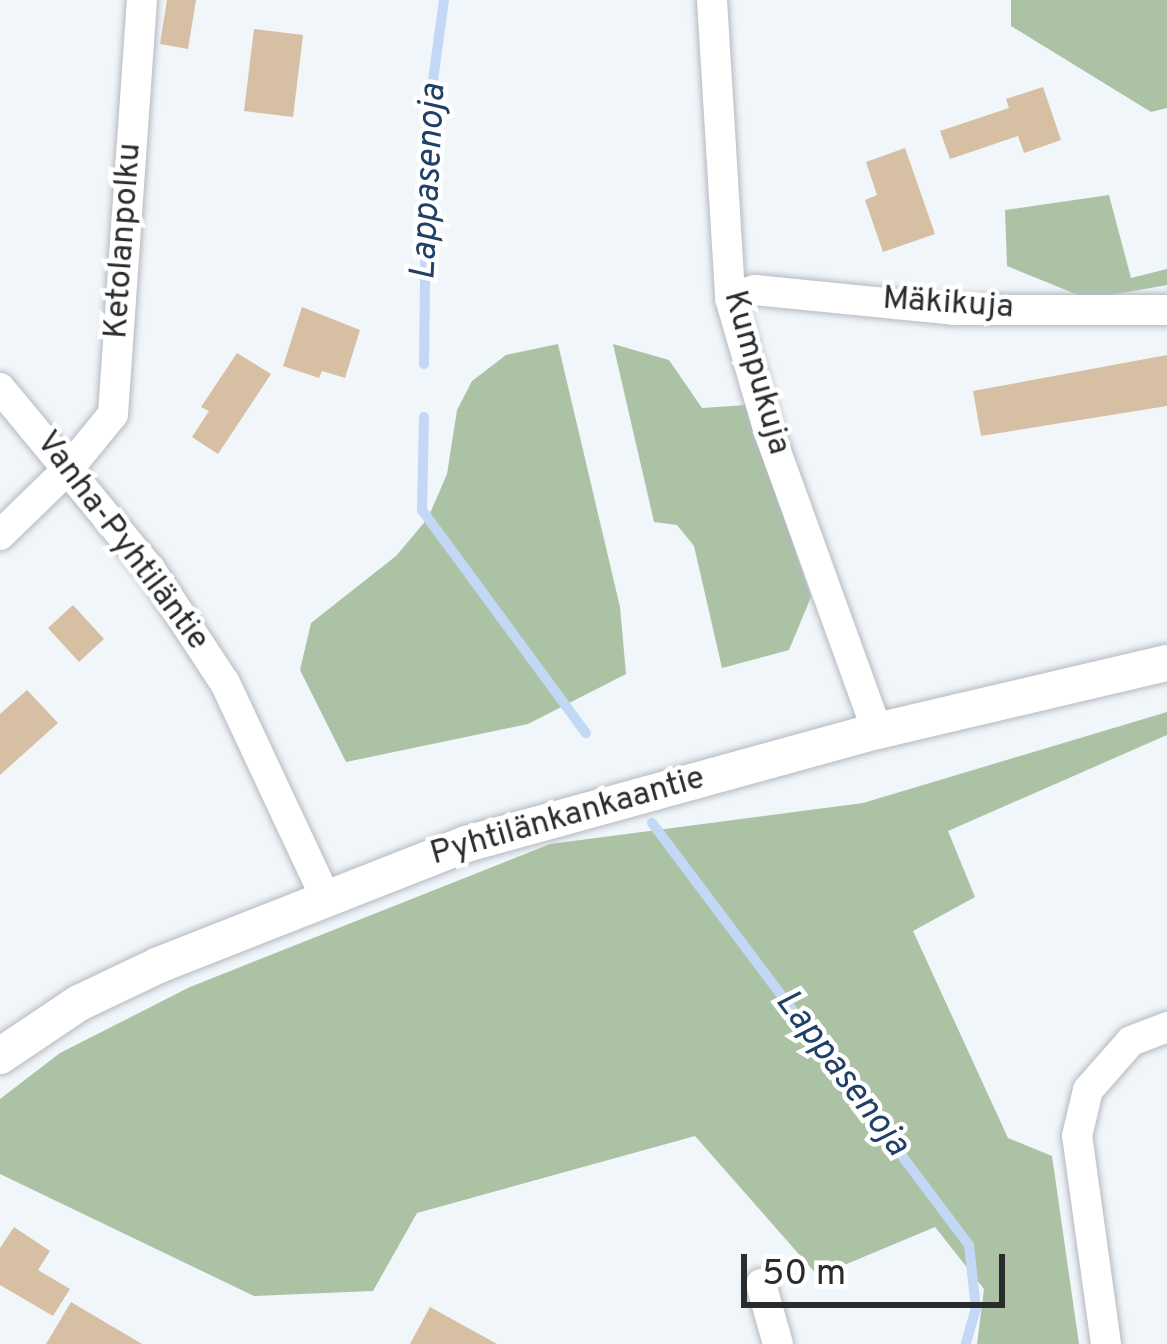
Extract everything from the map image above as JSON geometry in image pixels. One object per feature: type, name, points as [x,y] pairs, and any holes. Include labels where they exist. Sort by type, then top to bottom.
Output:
[{"type":"street","name":"Ketolanpolku","points":[[0,535],[70,467],[113,414],[142,0]]},
{"type":"street","name":"Kumpukuja","points":[[712,0],[730,298],[769,432],[878,731]]},
{"type":"street","name":"Mäkikuja","points":[[730,298],[755,290],[954,310],[1167,310]]},
{"type":"street","name":"Vanha-Pyhtiläntie","points":[[0,388],[150,568],[224,683],[325,896]]},
{"type":"street","name":"Pyhtilänkankaantie","points":[[0,1056],[80,1004],[325,896],[466,844],[878,731],[1167,663]]},
{"type":"street","points":[[1106,1344],[1077,1136],[1088,1090],[1131,1041],[1167,1027]]},
{"type":"street","points":[[761,1284],[778,1344]]},
{"type":"green space","points":[[1011,0],[1167,0],[1167,108],[1151,112],[1011,26]]},
{"type":"green space","points":[[1109,195],[1131,278],[1167,269],[1167,285],[1088,299],[1007,266],[1005,210]]},
{"type":"green space","points":[[558,344],[620,607],[626,674],[528,724],[346,762],[300,670],[311,623],[396,556],[428,518],[447,474],[457,410],[472,381],[506,355]]},
{"type":"green space","points":[[613,344],[669,360],[702,408],[746,405],[811,597],[789,650],[722,668],[694,546],[677,525],[654,522]]},
{"type":"green space","points":[[1167,712],[1167,735],[948,831],[975,897],[913,931],[1008,1138],[1052,1156],[1079,1344],[977,1344],[984,1289],[935,1227],[818,1276],[695,1136],[417,1213],[373,1291],[254,1296],[0,1174],[0,1099],[60,1053],[190,987],[550,844],[863,803]]},
{"type":"building","points":[[167,0],[196,0],[188,49],[160,44]]},
{"type":"building","points":[[254,29],[303,35],[293,117],[244,111]]},
{"type":"building","points":[[1043,87],[1061,140],[1024,153],[1018,136],[950,159],[940,131],[1009,108],[1006,99]]},
{"type":"building","points":[[905,148],[935,234],[883,252],[865,200],[877,195],[866,162]]},
{"type":"building","points":[[302,307],[360,330],[345,378],[322,371],[319,378],[283,366]]},
{"type":"building","points":[[237,353],[271,374],[218,454],[192,437],[209,411],[201,407]]},
{"type":"building","points":[[1167,355],[1167,406],[981,436],[973,391]]},
{"type":"building","points":[[73,605],[104,639],[79,662],[48,628]]},
{"type":"building","points":[[27,690],[58,723],[0,775],[0,714]]},
{"type":"building","points":[[14,1227],[50,1251],[38,1270],[70,1289],[53,1316],[0,1285],[0,1248]]},
{"type":"building","points":[[71,1302],[142,1344],[46,1344]]},
{"type":"building","points":[[430,1307],[497,1344],[410,1344]]},
{"type":"waterway","name":"Lappasenoja","points":[[424,364],[427,124],[444,0]]},
{"type":"waterway","name":"Lappasenoja","points":[[424,417],[422,510],[586,733]]},
{"type":"waterway","name":"Lappasenoja","points":[[652,823],[969,1245],[976,1308],[966,1344]]}]
